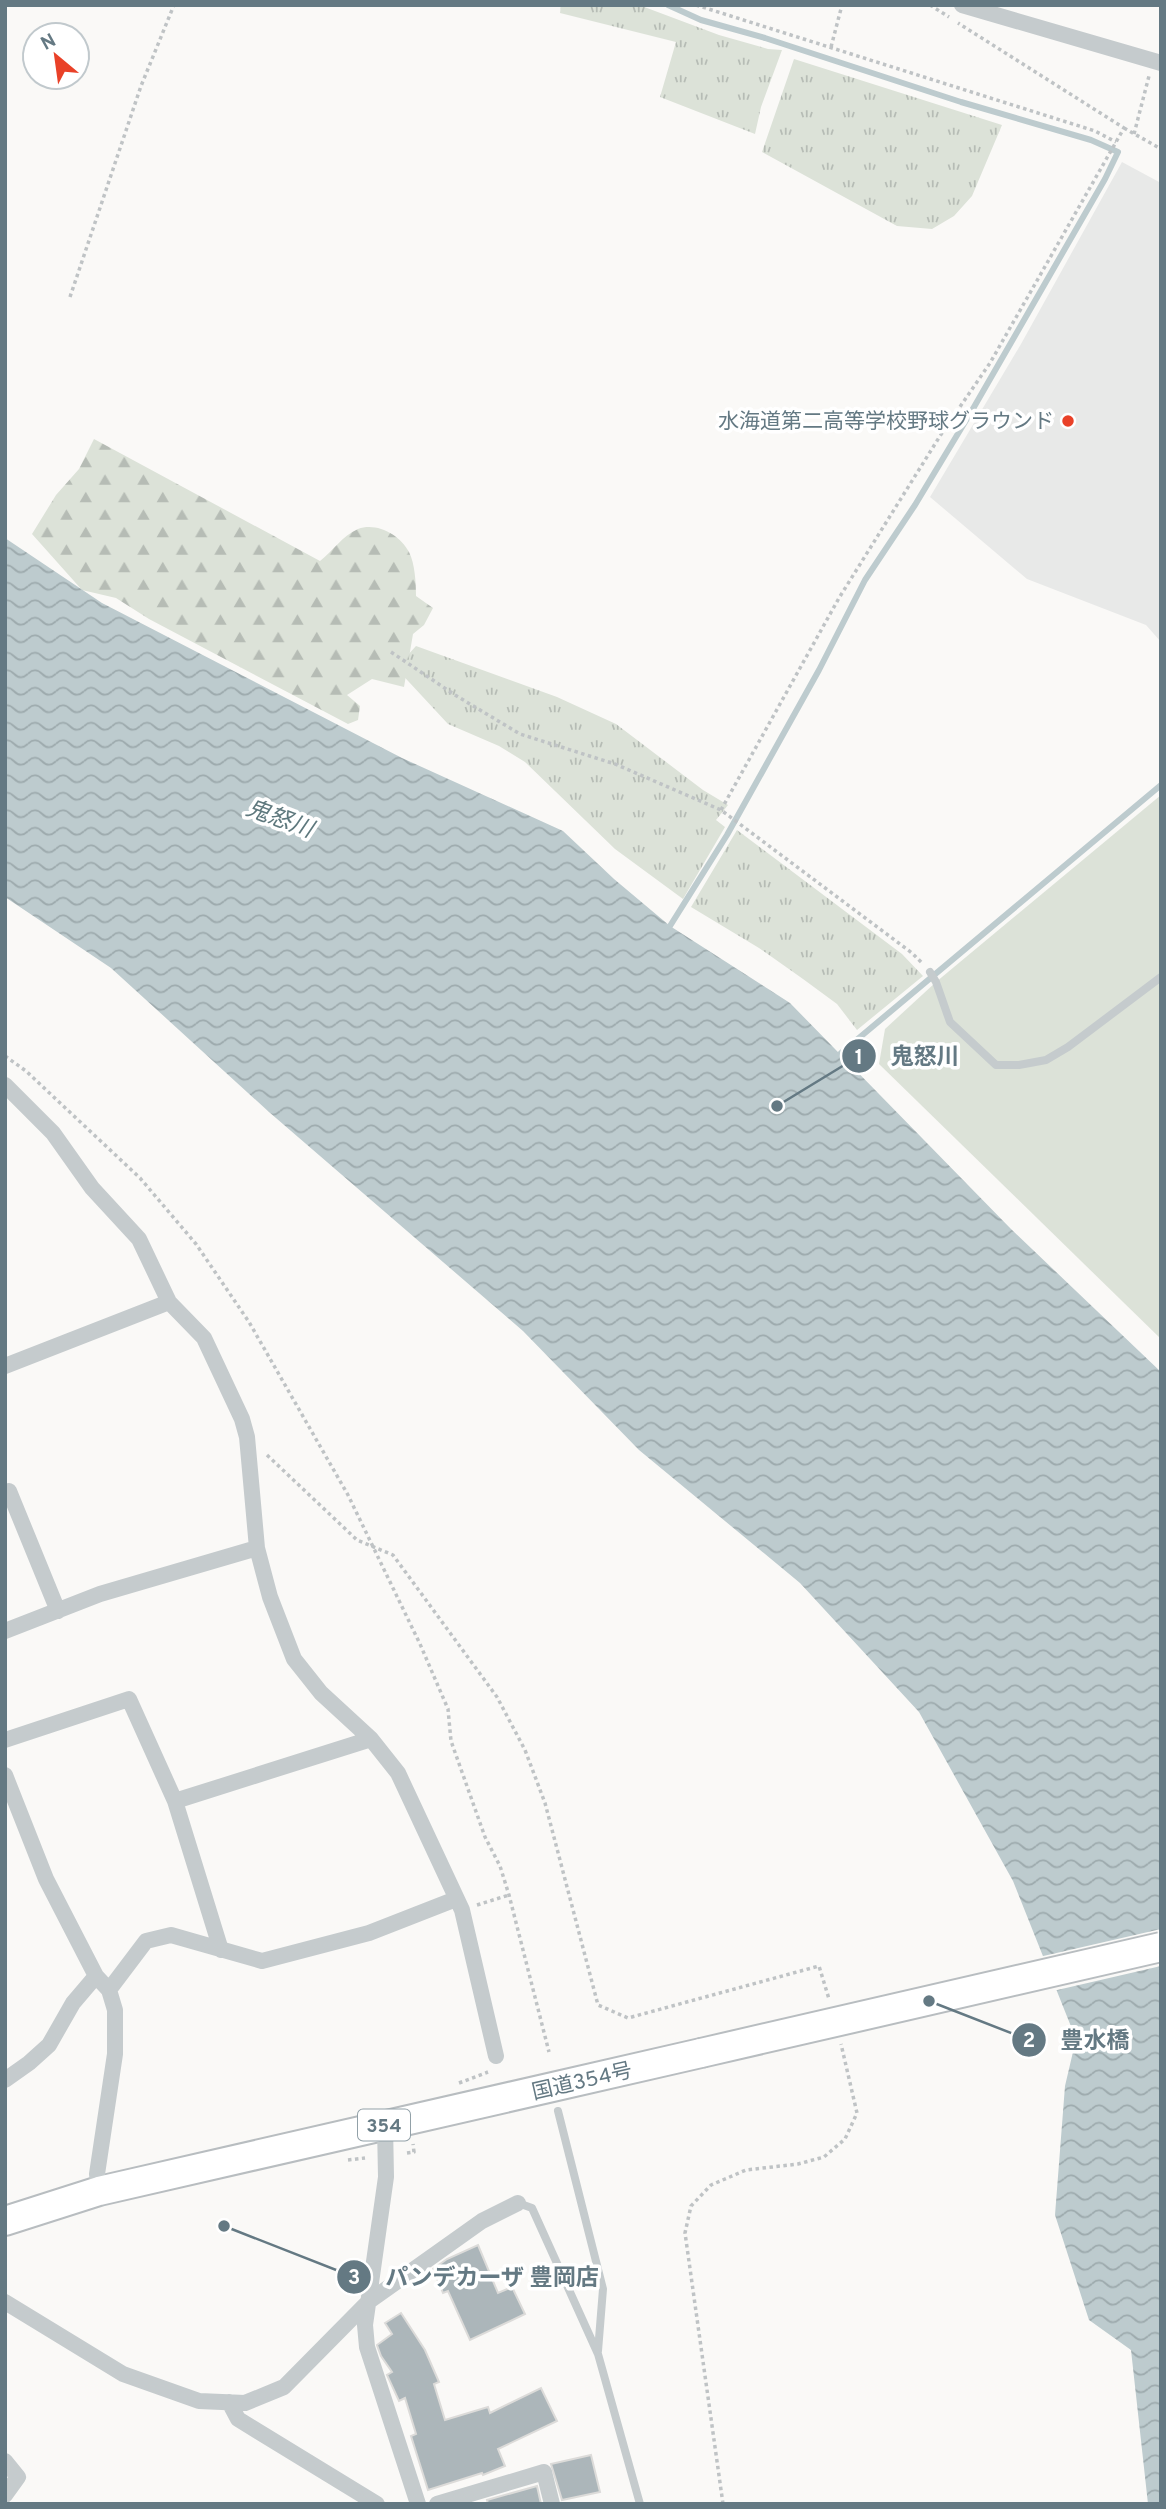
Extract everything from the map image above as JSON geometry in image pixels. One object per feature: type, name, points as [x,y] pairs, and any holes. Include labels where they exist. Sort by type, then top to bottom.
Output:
[{"type":"highway","name":"国道354号","points":[[5,2221],[99,2191],[1161,1947]]},
{"type":"street","points":[[961,5],[1157,62]]},
{"type":"street","points":[[5,1086],[53,1133],[92,1188],[139,1239],[169,1302],[204,1338],[242,1419],[247,1437],[257,1548],[270,1597],[294,1659],[321,1693],[371,1739],[398,1773],[459,1904],[496,2056]]},
{"type":"street","points":[[7,1363],[169,1302]]},
{"type":"street","points":[[5,1493],[9,1491],[58,1611]]},
{"type":"street","points":[[5,1631],[100,1594],[257,1548]]},
{"type":"street","points":[[5,1740],[129,1699],[175,1801],[221,1950]]},
{"type":"street","points":[[175,1801],[371,1739]]},
{"type":"street","points":[[5,1775],[46,1879],[96,1976],[109,1990],[115,2010],[116,2054],[97,2174],[99,2191]]},
{"type":"street","points":[[109,1990],[146,1941],[171,1935],[262,1961],[369,1933],[459,1904]]},
{"type":"street","points":[[5,2080],[49,2045],[73,2003],[96,1976]]},
{"type":"street","points":[[385,2125],[386,2177],[365,2325],[367,2347],[418,2504]]},
{"type":"street","points":[[5,2302],[123,2374],[199,2401],[245,2403],[284,2388],[368,2302],[482,2221],[518,2203]]},
{"type":"street","points":[[229,2402],[238,2419],[377,2504]]},
{"type":"street","points":[[5,2461],[18,2477],[5,2495]]},
{"type":"street","points":[[437,2504],[544,2472],[552,2504]]},
{"type":"lane","points":[[930,972],[950,1022],[996,1065],[1019,1065],[1046,1060],[1068,1047],[1161,977]]},
{"type":"lane","points":[[558,2111],[603,2290],[598,2354]]},
{"type":"lane","points":[[518,2203],[532,2208],[598,2354],[640,2504]]},
{"type":"path","points":[[70,297],[141,86],[174,5]]},
{"type":"path","points":[[696,5],[1095,131],[1116,142]]},
{"type":"path","points":[[831,47],[842,5]]},
{"type":"path","points":[[930,5],[1161,149]]},
{"type":"path","points":[[1134,134],[1157,62]]},
{"type":"path","points":[[721,810],[839,598],[940,436],[990,363],[1124,128]]},
{"type":"path","points":[[391,652],[520,734],[615,764],[721,810],[912,953],[930,972]]},
{"type":"path","points":[[5,1056],[26,1071],[140,1178],[196,1244],[249,1322],[305,1416],[348,1495],[420,1644],[448,1709],[451,1741],[485,1836],[500,1866],[549,2052]]},
{"type":"path","points":[[247,1437],[357,1540],[393,1555],[497,1697],[525,1751],[545,1803],[598,2005],[628,2018],[819,1966],[830,2000]]},
{"type":"path","points":[[459,1904],[509,1895]]},
{"type":"path","points":[[723,2504],[685,2233],[691,2206],[711,2185],[746,2170],[798,2164],[824,2157],[845,2139],[857,2113],[839,2037]]},
{"type":"path","points":[[407,2153],[414,2152],[412,2141]]},
{"type":"path","points":[[346,2160],[365,2158]]},
{"type":"shaded area","name":"水海道第二高等学校野球グラウンド","points":[[1122,162],[1161,183],[1161,642],[1146,625],[1027,579],[930,497],[1021,344]]},
{"type":"green space","points":[[561,5],[639,5],[719,35],[768,49],[782,50],[761,107],[755,134],[660,97],[676,42],[560,13]]},
{"type":"green space","points":[[794,59],[1002,125],[972,196],[954,216],[932,229],[897,226],[762,152]]},
{"type":"green space","points":[[94,439],[320,561],[358,529],[373,527],[394,535],[411,557],[416,596],[433,608],[424,625],[413,634],[404,687],[372,679],[347,695],[360,706],[358,720],[348,724],[149,619],[116,598],[82,590],[32,534],[56,495],[79,469]]},
{"type":"green space","points":[[416,646],[557,697],[616,724],[703,790],[728,805],[716,820],[725,827],[683,899],[615,849],[525,762],[499,746],[448,724],[396,668]]},
{"type":"green space","points":[[1161,795],[1161,1339],[879,1064],[885,1029],[936,982]]},
{"type":"green space","points":[[737,830],[902,954],[923,976],[857,1030],[837,1004],[759,948],[691,907]]},
{"type":"water","points":[[5,538],[102,603],[402,758],[563,831],[670,926],[790,1003],[1011,1229],[1161,1372],[1161,2504],[1148,2504],[1131,2350],[1089,2320],[1055,2215],[1065,2086],[1076,2039],[1013,1881],[919,1712],[800,1583],[639,1450],[523,1331],[269,1112],[111,968],[5,897]]},
{"type":"pier","points":[[1161,1929],[1161,1966],[1053,1991],[1039,1957]]},
{"type":"building","points":[[478,2245],[498,2293],[512,2287],[525,2314],[470,2340],[448,2291],[443,2293],[433,2269],[447,2259]]},
{"type":"building","points":[[401,2313],[425,2350],[439,2382],[434,2384],[445,2420],[488,2407],[490,2413],[541,2388],[557,2421],[498,2449],[505,2466],[428,2490],[411,2436],[416,2434],[405,2398],[399,2401],[387,2375],[392,2372],[377,2345],[392,2334],[385,2323]]},
{"type":"building","points":[[591,2455],[600,2492],[562,2500],[551,2464]]},
{"type":"building","points":[[537,2486],[541,2504],[488,2504],[487,2500]]},
{"type":"waterway","points":[[668,5],[701,20],[1091,140],[1118,152],[974,407],[915,505],[865,580],[819,670],[727,835],[670,926]]},
{"type":"waterway","points":[[841,1053],[1161,785]]},
{"type":"place","name":"水海道第二高等学校野球グラウンド","points":[[1068,421]]},
{"type":"place","name":"鬼怒川","points":[[777,1106]]},
{"type":"place","name":"豊水橋","points":[[929,2001]]},
{"type":"place","name":"パンデカーザ 豊岡店","points":[[224,2226]]}]
